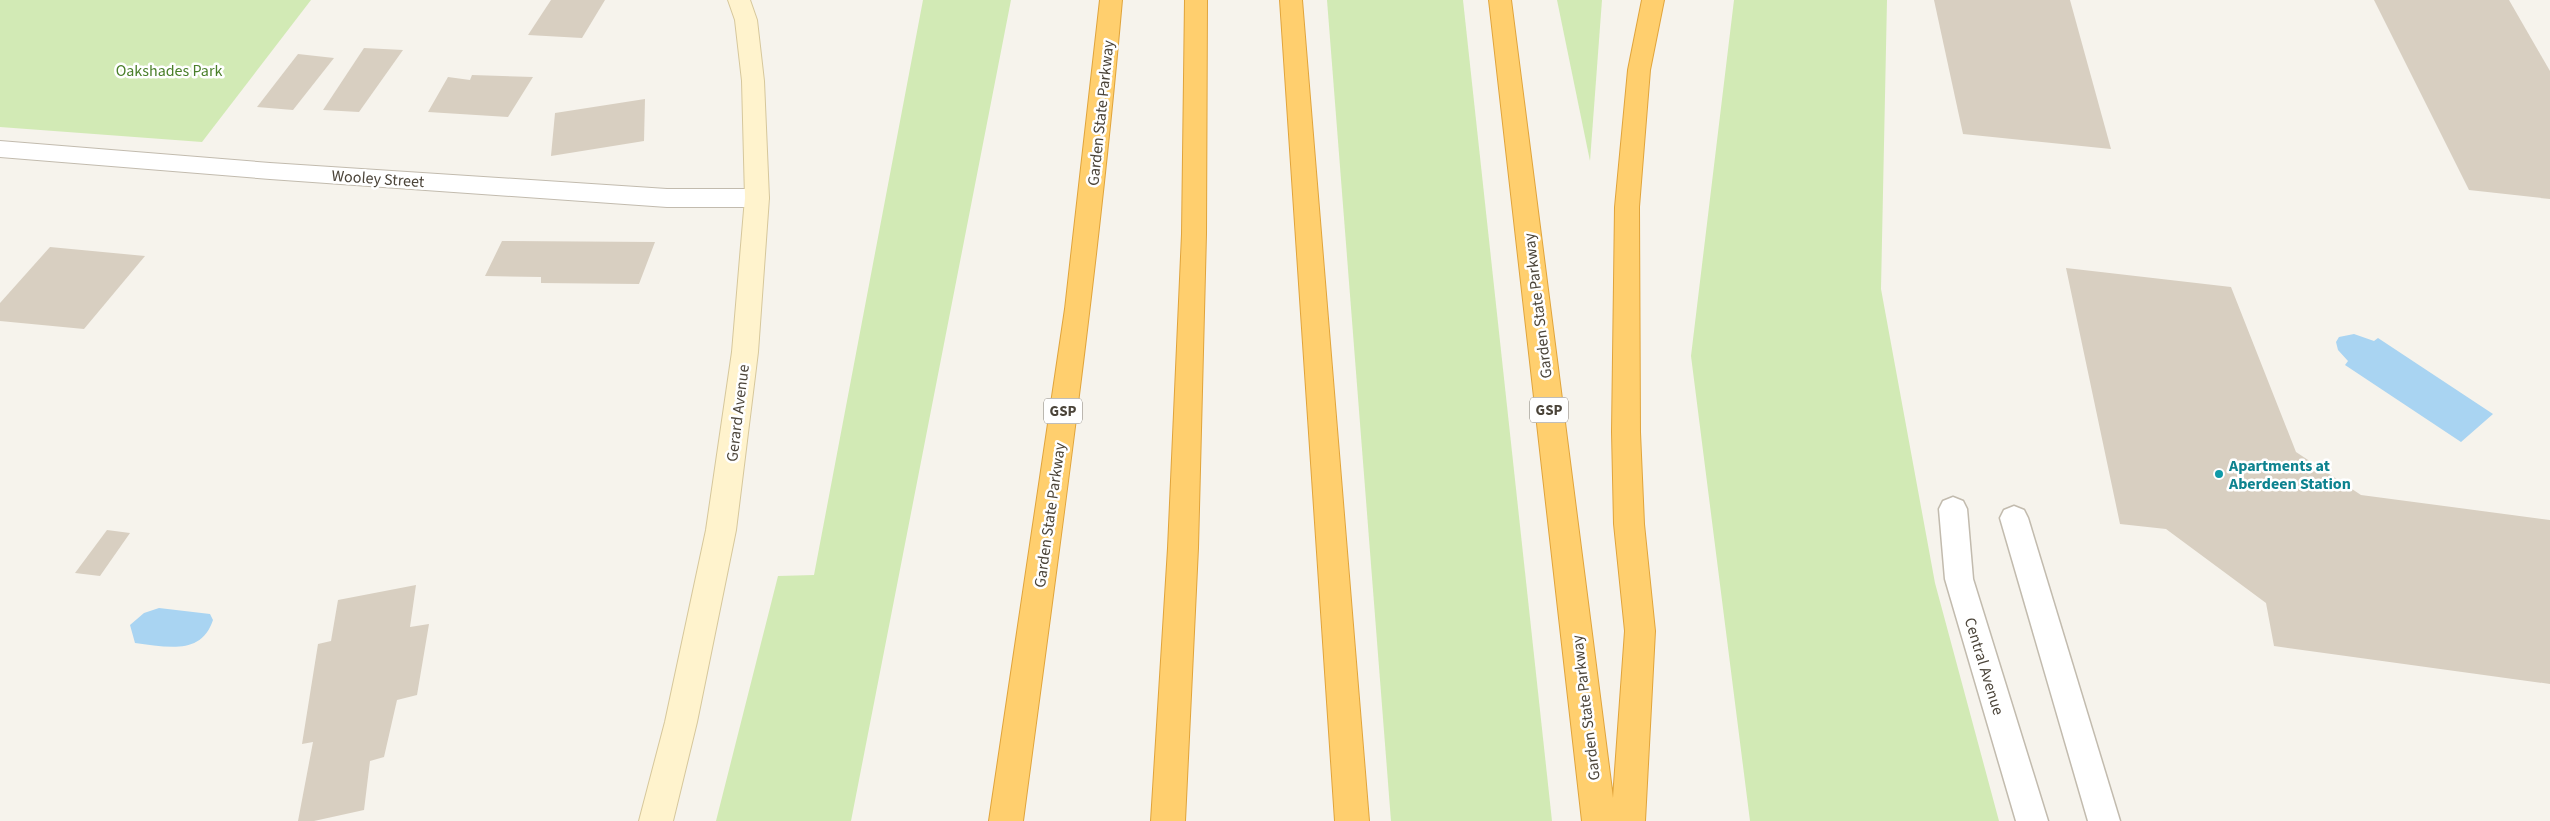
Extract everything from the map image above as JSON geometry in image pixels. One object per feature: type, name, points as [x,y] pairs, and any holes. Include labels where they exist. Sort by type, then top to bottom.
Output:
[{"type":"highway","name":"Garden State Parkway","points":[[1006,821],[1095,173],[1111,0]]},
{"type":"highway","points":[[1168,821],[1183,548],[1194,234],[1196,0]]},
{"type":"highway","points":[[1291,0],[1352,821]]},
{"type":"highway","name":"Garden State Parkway","points":[[1500,0],[1599,821]]},
{"type":"highway","points":[[1628,821],[1640,631],[1629,524],[1626,432],[1627,207],[1639,70],[1653,0]]},
{"type":"street","name":"Gerard Avenue","points":[[656,821],[681,722],[721,530],[744,352],[757,198],[753,81],[746,20],[739,0]]},
{"type":"street","name":"Wooley Street","points":[[0,148],[280,171],[657,198],[757,198]]},
{"type":"lane","name":"Central Avenue","points":[[1953,509],[1959,579],[2032,821]]},
{"type":"lane","points":[[2014,518],[2104,821]]},
{"type":"green space","name":"Oakshades Park","points":[[0,0],[311,0],[202,142],[0,127]]},
{"type":"green space","points":[[923,0],[1011,0],[851,821],[716,821],[778,576],[814,575]]},
{"type":"green space","points":[[1327,0],[1463,0],[1552,821],[1391,821]]},
{"type":"green space","points":[[1557,0],[1602,0],[1590,161]]},
{"type":"green space","points":[[1734,0],[1887,0],[1881,289],[1935,583],[1999,821],[1750,821],[1691,356]]},
{"type":"water","points":[[2354,334],[2374,341],[2378,338],[2493,414],[2461,442],[2345,365],[2348,361],[2338,350],[2336,342],[2339,337]]},
{"type":"water","points":[[159,608],[210,614],[213,620],[207,632],[200,640],[191,644],[169,647],[135,643],[130,625],[144,613]]},
{"type":"building","points":[[551,0],[605,0],[582,38],[528,35]]},
{"type":"building","points":[[1934,0],[2070,0],[2111,149],[1963,134]]},
{"type":"building","points":[[2374,0],[2509,0],[2550,71],[2550,199],[2469,190]]},
{"type":"building","points":[[364,48],[403,50],[359,112],[323,110]]},
{"type":"building","points":[[298,54],[334,58],[293,110],[257,107]]},
{"type":"building","points":[[472,75],[533,77],[508,117],[428,112],[448,77],[470,80]]},
{"type":"building","points":[[645,99],[644,141],[551,156],[555,113]]},
{"type":"building","points":[[502,241],[655,242],[639,284],[541,283],[541,277],[485,276]]},
{"type":"building","points":[[50,247],[145,256],[84,329],[0,321],[0,303]]},
{"type":"building","name":"Apartments at Aberdeen Station","points":[[2066,268],[2231,287],[2296,452],[2361,495],[2550,520],[2550,684],[2274,646],[2266,603],[2166,529],[2120,524]]},
{"type":"building","points":[[107,530],[130,533],[100,576],[75,573]]},
{"type":"building","points":[[416,585],[410,627],[429,624],[417,695],[397,700],[384,757],[370,761],[364,810],[314,821],[298,821],[313,742],[302,744],[318,644],[331,641],[338,600]]},
{"type":"place","name":"Apartments at Aberdeen Station","points":[[2219,474]]}]
